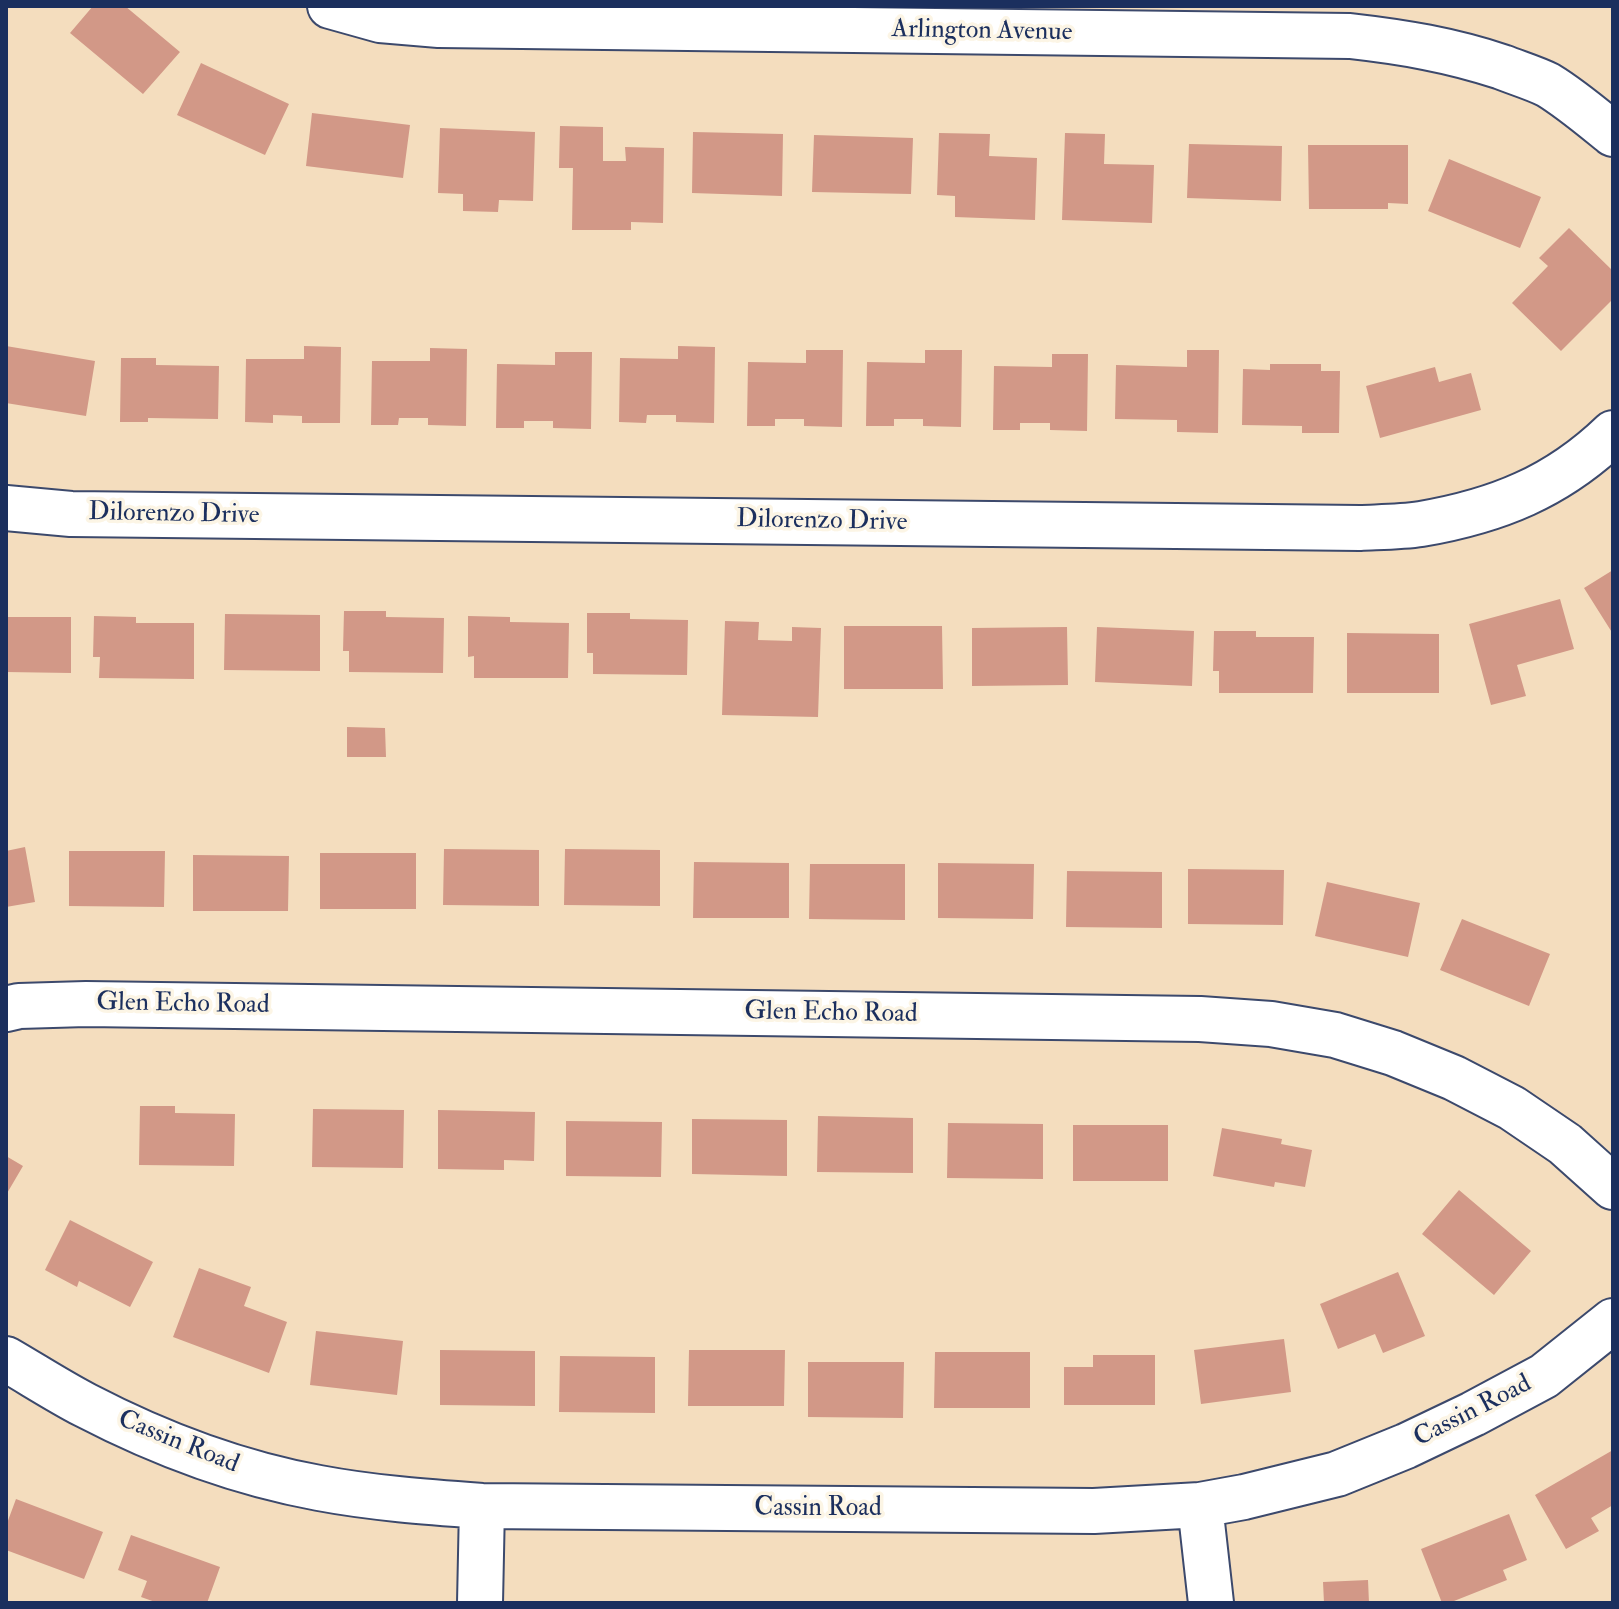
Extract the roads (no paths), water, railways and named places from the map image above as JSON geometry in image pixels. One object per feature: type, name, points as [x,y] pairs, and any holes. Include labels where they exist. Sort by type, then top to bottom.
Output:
[{"type":"street","name":"Arlington Avenue","points":[[330,6],[380,20],[439,25],[766,17],[1350,21],[1414,44],[1465,55],[1546,85],[1582,108],[1613,134]]},
{"type":"street","name":"Dilorenzo Drive","points":[[6,508],[71,514],[1360,528],[1419,524],[1476,512],[1527,494],[1560,477],[1613,433]]},
{"type":"street","name":"Glen Echo Road","points":[[6,1009],[86,1004],[1185,1018],[1271,1024],[1335,1035],[1393,1053],[1454,1078],[1512,1108],[1565,1144],[1613,1187]]},
{"type":"street","name":"Cassin Road","points":[[6,1359],[84,1405],[176,1447],[249,1472],[318,1488],[482,1506],[1094,1511],[1200,1505],[1337,1474],[1406,1446],[1544,1376],[1613,1321]]},
{"type":"street","points":[[1200,1505],[1211,1603]]},
{"type":"street","points":[[480,1603],[482,1506]]}]
